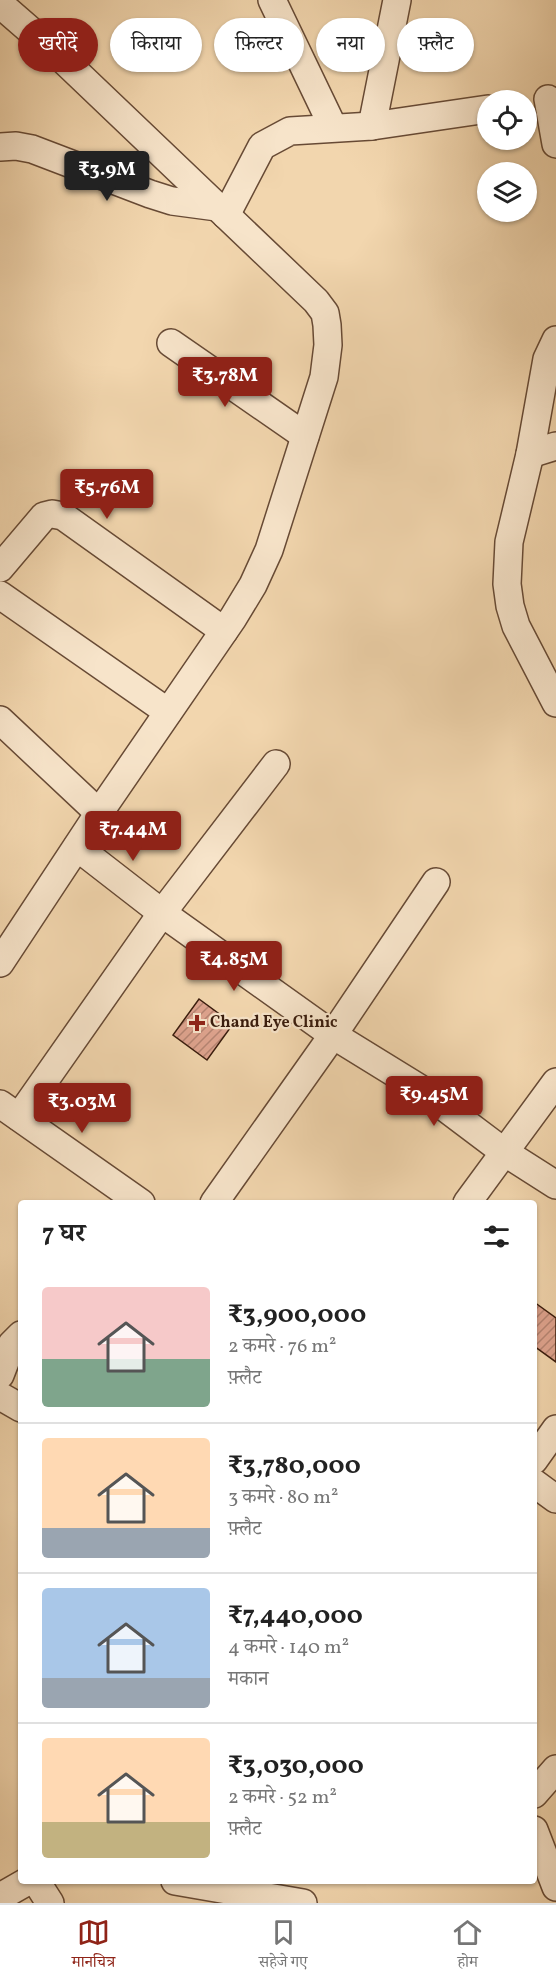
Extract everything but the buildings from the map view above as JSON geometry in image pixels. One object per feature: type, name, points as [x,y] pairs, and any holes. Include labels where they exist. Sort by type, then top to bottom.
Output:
[{"type":"street","points":[[272,0],[333,127]]},
{"type":"street","points":[[372,126],[397,0]]},
{"type":"street","points":[[0,4],[62,59],[316,301],[325,313],[328,345],[324,377],[269,549],[253,585],[0,963]]},
{"type":"street","points":[[543,100],[556,144]]},
{"type":"street","points":[[221,211],[262,146],[290,131],[372,126],[477,112]]},
{"type":"street","points":[[0,147],[16,146],[32,149],[150,195],[221,211]]},
{"type":"street","points":[[556,340],[547,359],[530,454],[509,542],[507,584],[516,626],[556,704]]},
{"type":"street","points":[[171,343],[305,436]]},
{"type":"street","points":[[530,454],[556,446]]},
{"type":"street","points":[[0,568],[44,516],[52,514],[63,516],[224,631]]},
{"type":"street","points":[[0,595],[168,712]]},
{"type":"street","points":[[0,720],[99,813]]},
{"type":"street","points":[[137,1200],[9,1110],[276,764]]},
{"type":"street","points":[[77,846],[162,913],[333,1035],[419,1088],[504,1152],[556,1185]]},
{"type":"street","points":[[216,1200],[333,1035],[436,882]]},
{"type":"street","points":[[469,1200],[556,1082]]},
{"type":"street","points":[[0,1375],[12,1344],[18,1338]]},
{"type":"street","points":[[0,1396],[18,1406]]},
{"type":"street","points":[[537,1456],[556,1429]]},
{"type":"street","points":[[537,1485],[556,1499]]},
{"type":"street","points":[[537,1791],[556,1769]]},
{"type":"street","points":[[537,1838],[556,1887]]},
{"type":"street","points":[[0,1897],[23,1884]]},
{"type":"street","points":[[38,1884],[50,1903]]},
{"type":"street","points":[[192,1884],[303,1903]]},
{"type":"place","name":"Chand Eye Clinic","points":[[197,1023]]}]
